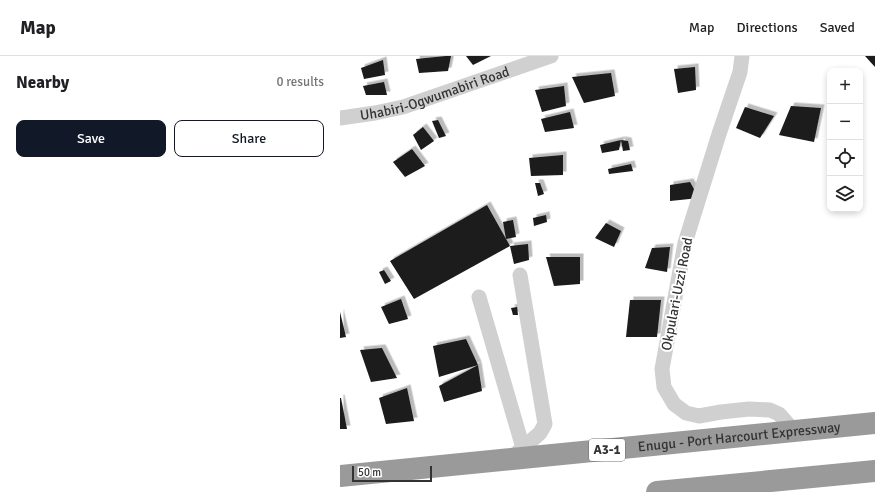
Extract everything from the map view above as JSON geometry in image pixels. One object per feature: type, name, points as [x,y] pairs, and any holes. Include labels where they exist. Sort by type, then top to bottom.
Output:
[{"type":"highway","name":"Enugu - Port Harcourt Expressway","points":[[340,476],[516,454],[875,423]]},
{"type":"highway","points":[[657,492],[875,471]]},
{"type":"street","name":"Uhabiri-Ogwumabiri Road","points":[[340,118],[403,107],[551,56]]},
{"type":"street","name":"Okpulari-Uzzi Road","points":[[742,56],[740,72],[685,243],[662,369],[664,387],[674,404],[686,413],[699,416],[749,409],[770,410],[779,414],[794,431]]},
{"type":"street","points":[[479,297],[516,454],[540,433],[546,424],[520,275]]},
{"type":"building","points":[[451,56],[448,71],[419,73],[416,59]]},
{"type":"building","points":[[466,56],[491,56],[473,65]]},
{"type":"building","points":[[865,56],[875,56],[875,67]]},
{"type":"building","points":[[383,60],[385,75],[364,79],[361,68]]},
{"type":"building","points":[[695,67],[696,90],[678,93],[674,69]]},
{"type":"building","points":[[611,73],[615,96],[584,103],[572,77]]},
{"type":"building","points":[[384,82],[387,95],[366,95],[363,86]]},
{"type":"building","points":[[564,86],[566,106],[542,112],[535,90]]},
{"type":"building","points":[[791,106],[821,108],[814,142],[779,135]]},
{"type":"building","points":[[745,107],[774,116],[760,138],[736,128]]},
{"type":"building","points":[[570,112],[574,128],[545,132],[541,119]]},
{"type":"building","points":[[438,120],[446,136],[439,138],[432,121]]},
{"type":"building","points":[[423,127],[434,141],[421,150],[413,135]]},
{"type":"building","points":[[621,140],[628,141],[630,150],[623,151]]},
{"type":"building","points":[[621,140],[619,150],[602,153],[600,145]]},
{"type":"building","points":[[412,149],[425,166],[405,177],[393,162]]},
{"type":"building","points":[[563,155],[563,175],[531,176],[529,158]]},
{"type":"building","points":[[631,164],[633,171],[609,174],[608,169]]},
{"type":"building","points":[[690,182],[699,198],[670,201],[670,185]]},
{"type":"building","points":[[535,183],[540,183],[544,194],[538,196]]},
{"type":"building","points":[[487,205],[510,246],[414,299],[390,261]]},
{"type":"building","points":[[546,215],[547,222],[534,226],[533,218]]},
{"type":"building","points":[[513,220],[516,237],[506,239],[503,222]]},
{"type":"building","points":[[606,223],[621,231],[614,247],[595,238]]},
{"type":"building","points":[[528,244],[529,260],[514,264],[510,246]]},
{"type":"building","points":[[670,247],[667,272],[645,268],[652,248]]},
{"type":"building","points":[[546,257],[580,257],[580,284],[554,286]]},
{"type":"building","points":[[384,270],[391,281],[385,284],[379,272]]},
{"type":"building","points":[[401,299],[408,319],[389,324],[381,307]]},
{"type":"building","points":[[630,300],[661,300],[657,337],[626,337]]},
{"type":"building","points":[[517,307],[518,315],[513,315],[511,308]]},
{"type":"building","points":[[340,312],[346,337],[340,338]]},
{"type":"building","points":[[466,339],[478,365],[439,377],[433,346]]},
{"type":"building","points":[[382,348],[397,378],[371,382],[360,350]]},
{"type":"building","points":[[478,365],[482,391],[444,402],[439,386]]},
{"type":"building","points":[[407,388],[414,421],[386,424],[379,398]]},
{"type":"building","points":[[341,398],[347,429],[340,429]]}]
